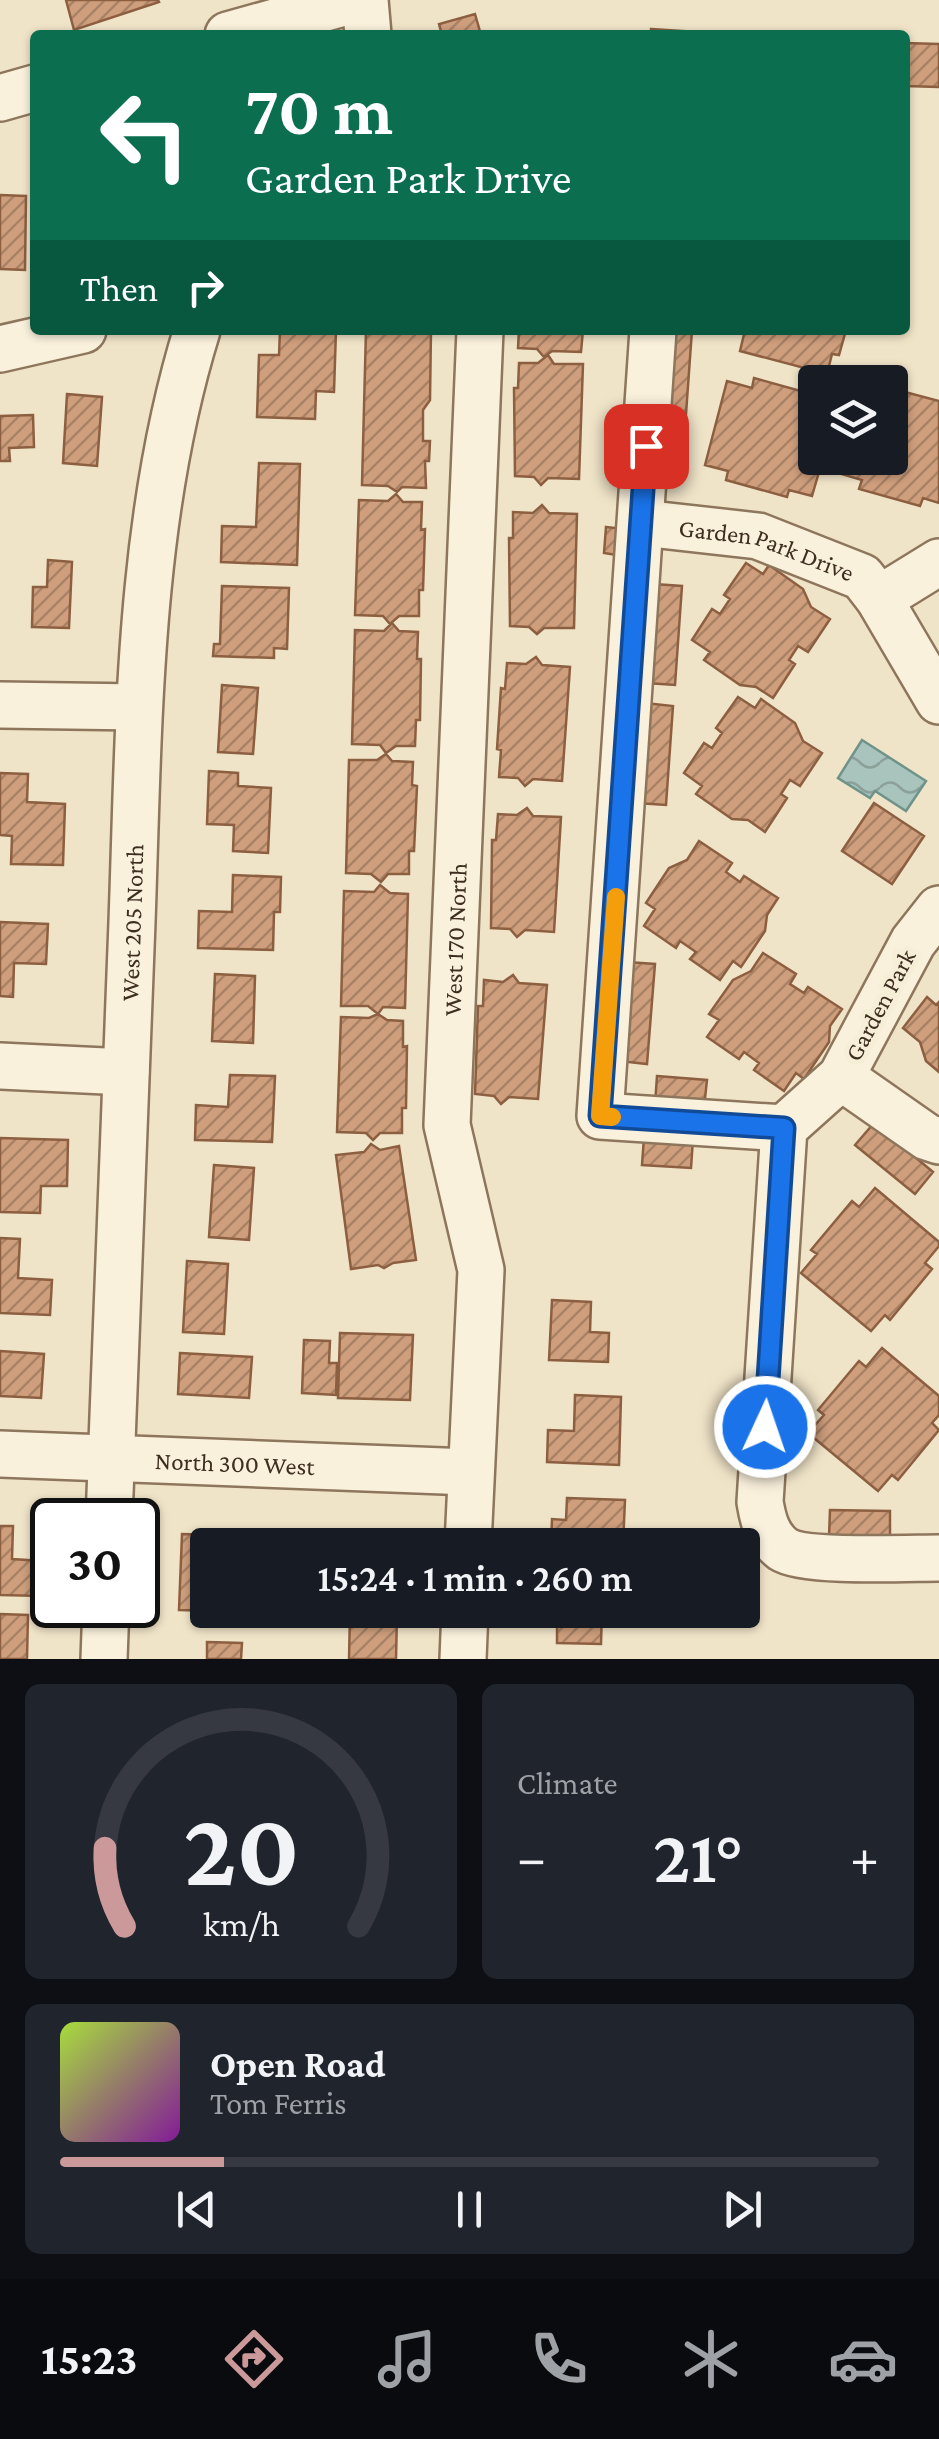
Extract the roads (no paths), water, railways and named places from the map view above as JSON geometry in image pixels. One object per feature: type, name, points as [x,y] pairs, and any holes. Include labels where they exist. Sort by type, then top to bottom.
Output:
[{"type":"street","points":[[246,30],[354,0]]},
{"type":"street","points":[[365,0],[368,30]]},
{"type":"street","points":[[0,98],[30,89]]},
{"type":"street","points":[[0,349],[61,335]]},
{"type":"street","name":"West 205 North","points":[[110,1498],[140,707],[156,522],[174,418],[196,335]]},
{"type":"street","name":"West 170 North","points":[[468,1528],[481,1270],[447,1125],[480,335]]},
{"type":"street","points":[[653,335],[600,1116],[784,1128],[760,1502],[764,1526],[784,1550],[810,1556],[939,1558]]},
{"type":"street","name":"Garden Park Drive","points":[[642,524],[758,536],[862,577],[939,701]]},
{"type":"street","name":"Garden Park Drive","points":[[879,599],[939,562]]},
{"type":"street","points":[[0,705],[140,707]]},
{"type":"street","name":"Garden Park","points":[[784,1128],[841,1077],[913,942],[939,909]]},
{"type":"street","points":[[0,1066],[126,1072]]},
{"type":"street","points":[[841,1077],[926,1137],[939,1141]]},
{"type":"street","name":"North 300 West","points":[[0,1454],[470,1472]]},
{"type":"street","points":[[104,1659],[105,1628]]},
{"type":"street","points":[[463,1659],[464,1628]]},
{"type":"water","points":[[862,740],[926,781],[906,811],[875,791],[870,798],[838,778]]}]
